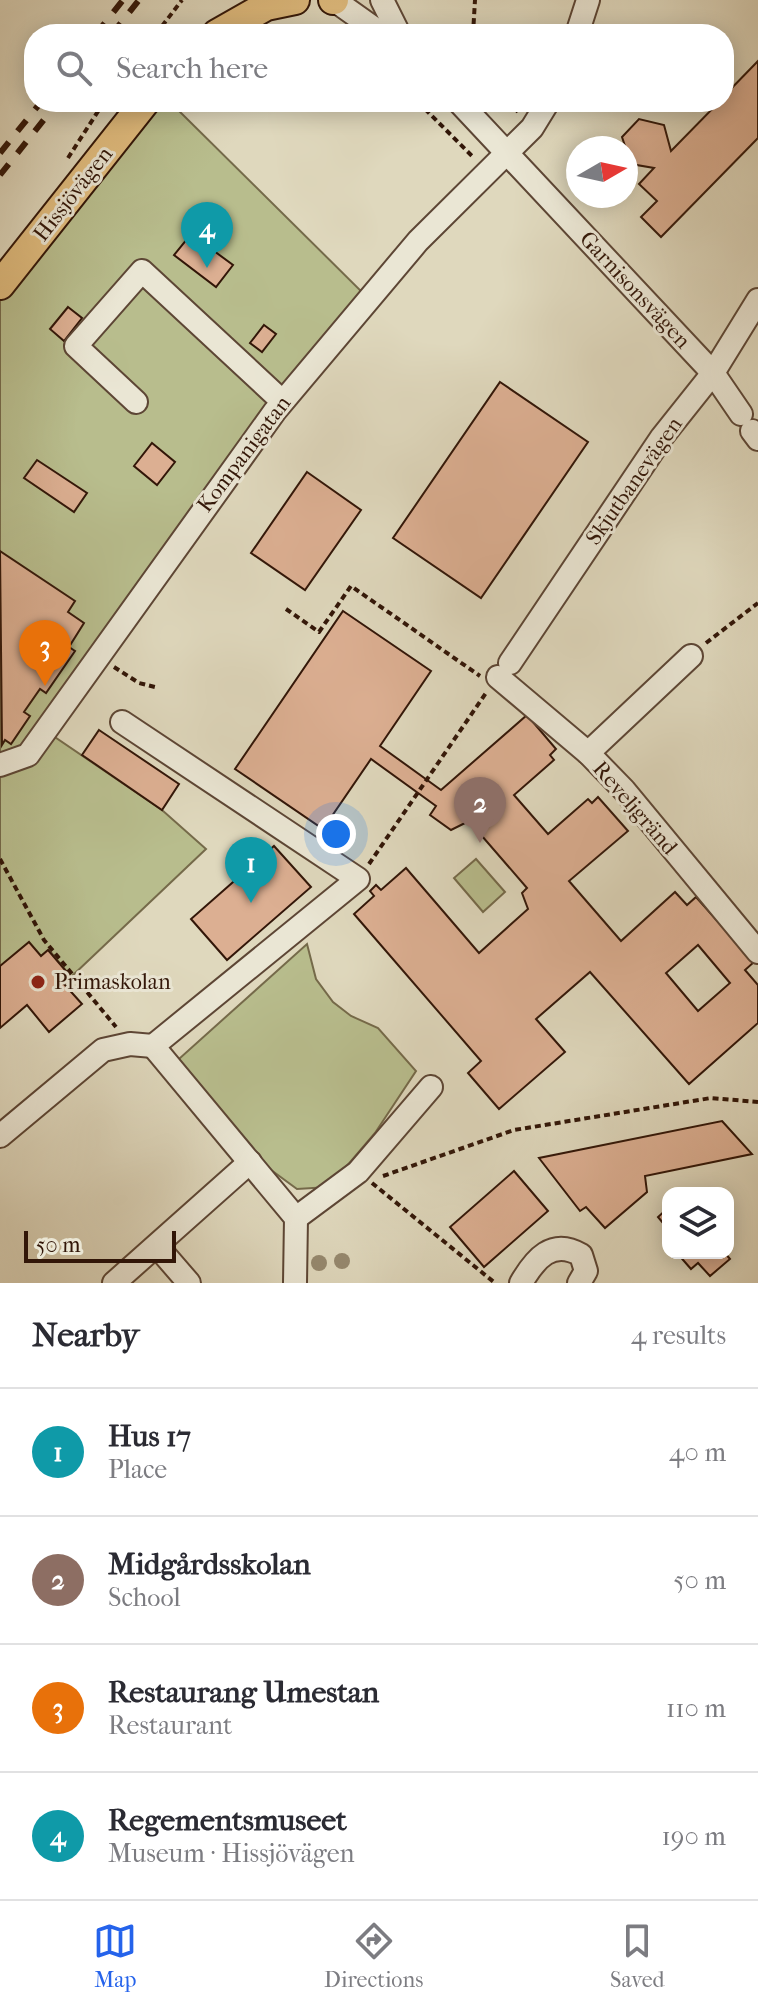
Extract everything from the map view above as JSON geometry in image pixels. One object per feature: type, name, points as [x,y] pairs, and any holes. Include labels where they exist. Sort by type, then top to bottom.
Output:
[{"type":"main road","points":[[212,24],[232,0]]},
{"type":"main road","points":[[234,24],[266,6],[295,0]]},
{"type":"main road","name":"Hissjövägen","points":[[0,285],[137,112]]},
{"type":"street","points":[[334,0],[368,24]]},
{"type":"street","points":[[382,0],[394,24]]},
{"type":"street","points":[[580,24],[588,0]]},
{"type":"street","name":"Garnisonsvägen","points":[[468,112],[713,373],[750,428]]},
{"type":"street","name":"Kompanigatan","points":[[0,765],[28,755],[282,401],[418,241],[532,128],[542,112]]},
{"type":"street","points":[[136,402],[76,346],[142,271],[282,401]]},
{"type":"street","name":"Skjutbanevägen","points":[[504,670],[662,437],[713,373],[758,300]]},
{"type":"street","points":[[588,753],[691,656]]},
{"type":"street","name":"Reveljgränd","points":[[504,670],[624,790],[758,952]]},
{"type":"street","points":[[0,1136],[103,1050],[130,1044],[153,1046],[358,879],[122,722]]},
{"type":"street","points":[[153,1046],[296,1218],[295,1283]]},
{"type":"street","points":[[296,1218],[358,1172],[431,1087]]},
{"type":"street","points":[[114,1283],[250,1162]]},
{"type":"street","points":[[157,1246],[189,1283]]},
{"type":"street","points":[[521,1283],[550,1249],[569,1247],[581,1255],[586,1271],[579,1283]]},
{"type":"path","points":[[164,24],[182,0]]},
{"type":"path","points":[[474,24],[475,0]]},
{"type":"path","points":[[428,112],[487,171]]},
{"type":"path","points":[[286,609],[319,632],[351,586],[492,685],[358,879]]},
{"type":"path","points":[[691,656],[758,603]]},
{"type":"path","points":[[106,661],[139,683],[155,687]]},
{"type":"path","points":[[0,859],[44,940],[130,1044]]},
{"type":"path","points":[[495,1283],[369,1181],[514,1130],[711,1098],[758,1102]]},
{"type":"green space","points":[[137,112],[180,112],[368,298],[46,731],[162,810],[206,849],[71,977],[49,950],[41,956],[0,966],[0,285]]},
{"type":"green space","points":[[476,859],[505,892],[483,912],[454,878]]},
{"type":"green space","points":[[307,944],[316,979],[333,1002],[351,1016],[378,1028],[416,1071],[375,1133],[329,1187],[297,1189],[234,1143],[170,1067]]},
{"type":"building","points":[[758,61],[758,138],[661,237],[641,217],[657,201],[639,184],[654,168],[638,165],[638,136],[623,136],[639,119],[664,125],[671,151],[709,112],[734,112],[734,86]]},
{"type":"building","points":[[191,234],[233,265],[216,287],[174,255]]},
{"type":"building","points":[[68,307],[82,318],[64,341],[50,329]]},
{"type":"building","points":[[264,325],[276,334],[262,352],[250,343]]},
{"type":"building","points":[[500,382],[588,442],[481,598],[393,538]]},
{"type":"building","points":[[152,443],[175,462],[157,485],[134,466]]},
{"type":"building","points":[[37,460],[87,493],[74,512],[24,478]]},
{"type":"building","points":[[307,472],[361,510],[305,590],[251,553]]},
{"type":"building","points":[[0,551],[75,601],[68,612],[84,623],[69,647],[75,651],[46,693],[40,689],[24,712],[30,716],[11,744],[5,740],[2,745]]},
{"type":"building","points":[[343,611],[431,671],[380,746],[441,790],[527,715],[556,749],[550,755],[554,760],[514,795],[548,834],[588,799],[592,803],[598,797],[628,831],[569,881],[621,941],[675,892],[687,905],[696,897],[754,962],[745,970],[758,985],[758,1023],[689,1084],[590,972],[536,1019],[565,1052],[499,1109],[468,1073],[481,1061],[354,914],[374,896],[370,891],[376,885],[381,890],[406,868],[479,953],[528,909],[522,893],[527,888],[469,821],[451,830],[430,815],[436,806],[371,759],[323,829],[235,769]],"holes":[[[698,945],[730,983],[698,1011],[666,973]]]},
{"type":"building","points":[[99,730],[179,784],[162,810],[82,755]]},
{"type":"building","points":[[274,846],[311,887],[227,960],[191,919]]},
{"type":"building","points":[[29,942],[41,956],[48,950],[71,977],[64,984],[82,1004],[49,1032],[27,1005],[0,1028],[0,966]]},
{"type":"building","points":[[722,1121],[752,1154],[645,1176],[647,1192],[605,1228],[586,1207],[580,1211],[539,1158]]},
{"type":"building","points":[[514,1171],[548,1211],[484,1267],[450,1227]]},
{"type":"building","points":[[682,1259],[730,1259],[710,1276],[698,1263],[691,1269]]},
{"type":"railway","points":[[104,24],[123,0]]},
{"type":"railway","points":[[120,24],[139,0]]},
{"type":"railway","points":[[0,153],[33,112]]},
{"type":"railway","points":[[0,175],[50,112]]},
{"type":"place","name":"Regementsmuseet","points":[[207,268]]},
{"type":"place","name":"Restaurang Umestan","points":[[45,686]]},
{"type":"place","name":"Midgårdsskolan","points":[[480,843]]},
{"type":"place","name":"Hus 17","points":[[251,903]]},
{"type":"place","name":"Primaskolan","points":[[38,982]]}]
